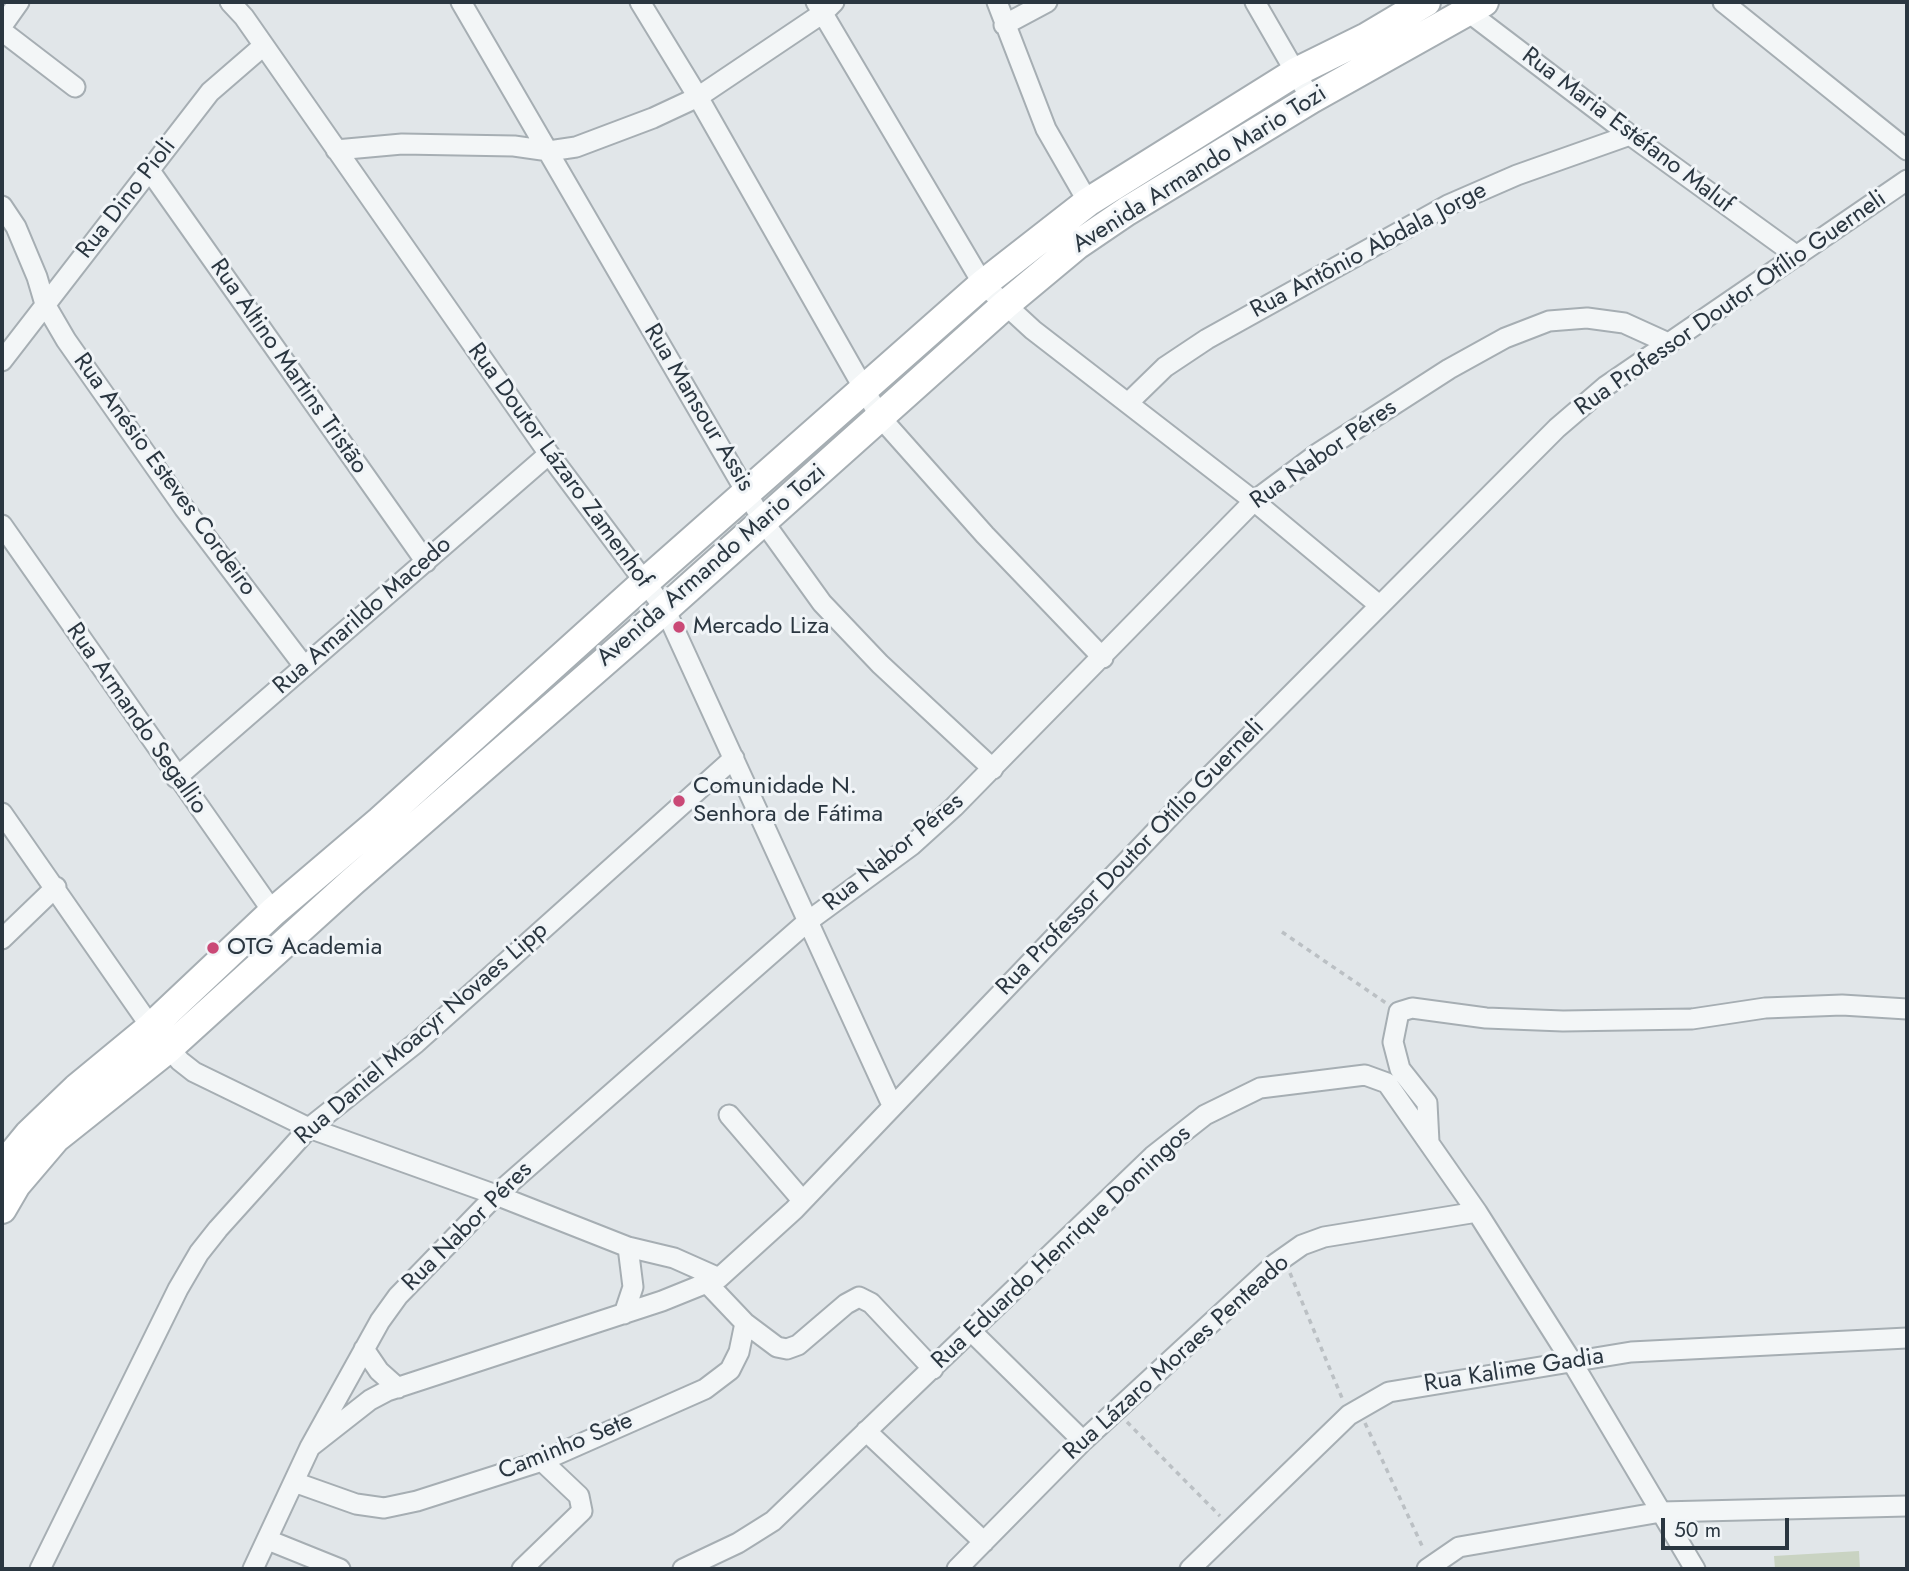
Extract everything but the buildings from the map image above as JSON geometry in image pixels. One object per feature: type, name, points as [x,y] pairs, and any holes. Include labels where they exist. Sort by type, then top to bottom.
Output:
[{"type":"street","points":[[19,2],[2,28],[75,87]]},
{"type":"street","name":"Rua Doutor Lázaro Zamenhof","points":[[230,2],[549,454],[643,584],[665,609],[892,1105]]},
{"type":"street","name":"Rua Mansour Assis","points":[[461,2],[660,346],[749,491],[763,521],[822,603],[880,664],[993,769]]},
{"type":"street","points":[[640,2],[698,97],[880,417],[985,535],[1103,658]]},
{"type":"street","points":[[997,2],[1046,129],[1088,202]]},
{"type":"street","points":[[1004,25],[1047,2]]},
{"type":"street","points":[[1255,2],[1311,99]]},
{"type":"street","name":"Avenida Armando Mario Tozi","points":[[2,1209],[16,1185],[56,1138],[160,1038],[273,912],[380,821],[983,284],[1088,202],[1296,72],[1367,37],[1426,2]]},
{"type":"street","points":[[1723,2],[1907,150]]},
{"type":"street","points":[[336,150],[402,144],[514,146],[549,151],[603,138],[698,97],[824,5],[983,284],[1005,305],[1254,501],[1379,605]]},
{"type":"street","name":"Avenida Armando Mario Tozi","points":[[2,1167],[29,1134],[77,1088],[160,1038],[352,881],[665,609],[1077,244],[1311,99],[1471,5]]},
{"type":"street","name":"Rua Maria Estéfano Maluf","points":[[1471,5],[1630,135],[1797,256]]},
{"type":"street","name":"Rua Dino Pioli","points":[[2,361],[210,92],[262,47]]},
{"type":"street","name":"Rua Antônio Abdala Jorge","points":[[1128,403],[1165,367],[1207,338],[1436,211],[1517,175],[1630,135]]},
{"type":"street","name":"Rua Altino Martins Tristão","points":[[150,171],[426,562]]},
{"type":"street","name":"Rua Professor Doutor Otílio Guerneli","points":[[310,1447],[370,1400],[398,1388],[624,1314],[713,1280],[802,1200],[1180,806],[1557,428],[1606,386],[1668,342],[1907,180]]},
{"type":"street","name":"Rua Anésio Esteves Cordeiro","points":[[2,206],[16,227],[37,276],[45,304],[66,340],[184,508],[304,666]]},
{"type":"street","name":"Rua Nabor Péres","points":[[253,1569],[310,1447],[364,1349],[398,1296],[496,1195],[807,922],[912,845],[993,769],[1254,501],[1317,454],[1449,369],[1505,338],[1538,325],[1549,321],[1587,318],[1612,321],[1624,323],[1668,342]]},
{"type":"street","name":"Rua Amarildo Macedo","points":[[176,778],[549,454]]},
{"type":"street","name":"Rua Armando Segallio","points":[[2,525],[176,778],[273,912]]},
{"type":"street","name":"Rua Daniel Moacyr Novaes Lipp","points":[[40,1569],[178,1289],[199,1253],[309,1128],[416,1044],[734,758]]},
{"type":"street","points":[[2,813],[160,1038],[194,1072],[309,1128],[496,1195],[628,1247],[674,1258],[713,1280],[745,1323],[777,1347],[787,1349],[798,1345],[846,1304],[859,1297],[871,1304],[933,1369]]},
{"type":"street","points":[[2,939],[56,887]]},
{"type":"street","points":[[1429,1143],[1427,1103],[1400,1069],[1393,1042],[1399,1012],[1412,1008],[1486,1017],[1563,1021],[1692,1019],[1765,1009],[1842,1005],[1907,1009]]},
{"type":"street","name":"Rua Eduardo Henrique Domingos","points":[[683,1569],[738,1543],[772,1521],[1153,1156],[1205,1115],[1260,1088],[1365,1075],[1387,1083],[1477,1212],[1572,1362],[1695,1569]]},
{"type":"street","points":[[729,1115],[802,1200]]},
{"type":"street","name":"Rua Lázaro Moraes Penteado","points":[[957,1569],[1116,1410],[1284,1258],[1302,1245],[1324,1237],[1477,1212]]},
{"type":"street","points":[[624,1314],[633,1287],[634,1273],[628,1247]]},
{"type":"street","name":"Caminho Sete","points":[[294,1482],[356,1504],[384,1508],[417,1502],[542,1461],[671,1405],[720,1379],[730,1370],[738,1352],[745,1323]]},
{"type":"street","points":[[972,1332],[1083,1441]]},
{"type":"street","name":"Rua Kalime Gadia","points":[[1190,1569],[1354,1412],[1389,1392],[1572,1362],[1689,1347],[1907,1338]]},
{"type":"street","points":[[364,1349],[379,1371],[398,1388]]},
{"type":"street","points":[[866,1432],[984,1542]]},
{"type":"street","points":[[522,1569],[582,1511],[579,1496],[542,1461]]},
{"type":"street","points":[[1429,1568],[1460,1547],[1661,1512],[1907,1506]]},
{"type":"street","points":[[268,1540],[340,1569]]},
{"type":"path","points":[[1282,932],[1399,1012]]},
{"type":"path","points":[[1284,1258],[1429,1568]]},
{"type":"path","points":[[1116,1410],[1232,1528]]},
{"type":"green space","points":[[1859,1551],[1860,1569],[1775,1569],[1774,1556]]},
{"type":"place","name":"Mercado Liza","points":[[679,627]]},
{"type":"place","name":"Comunidade N. Senhora de Fátima","points":[[679,801]]},
{"type":"place","name":"OTG Academia","points":[[213,948]]}]
